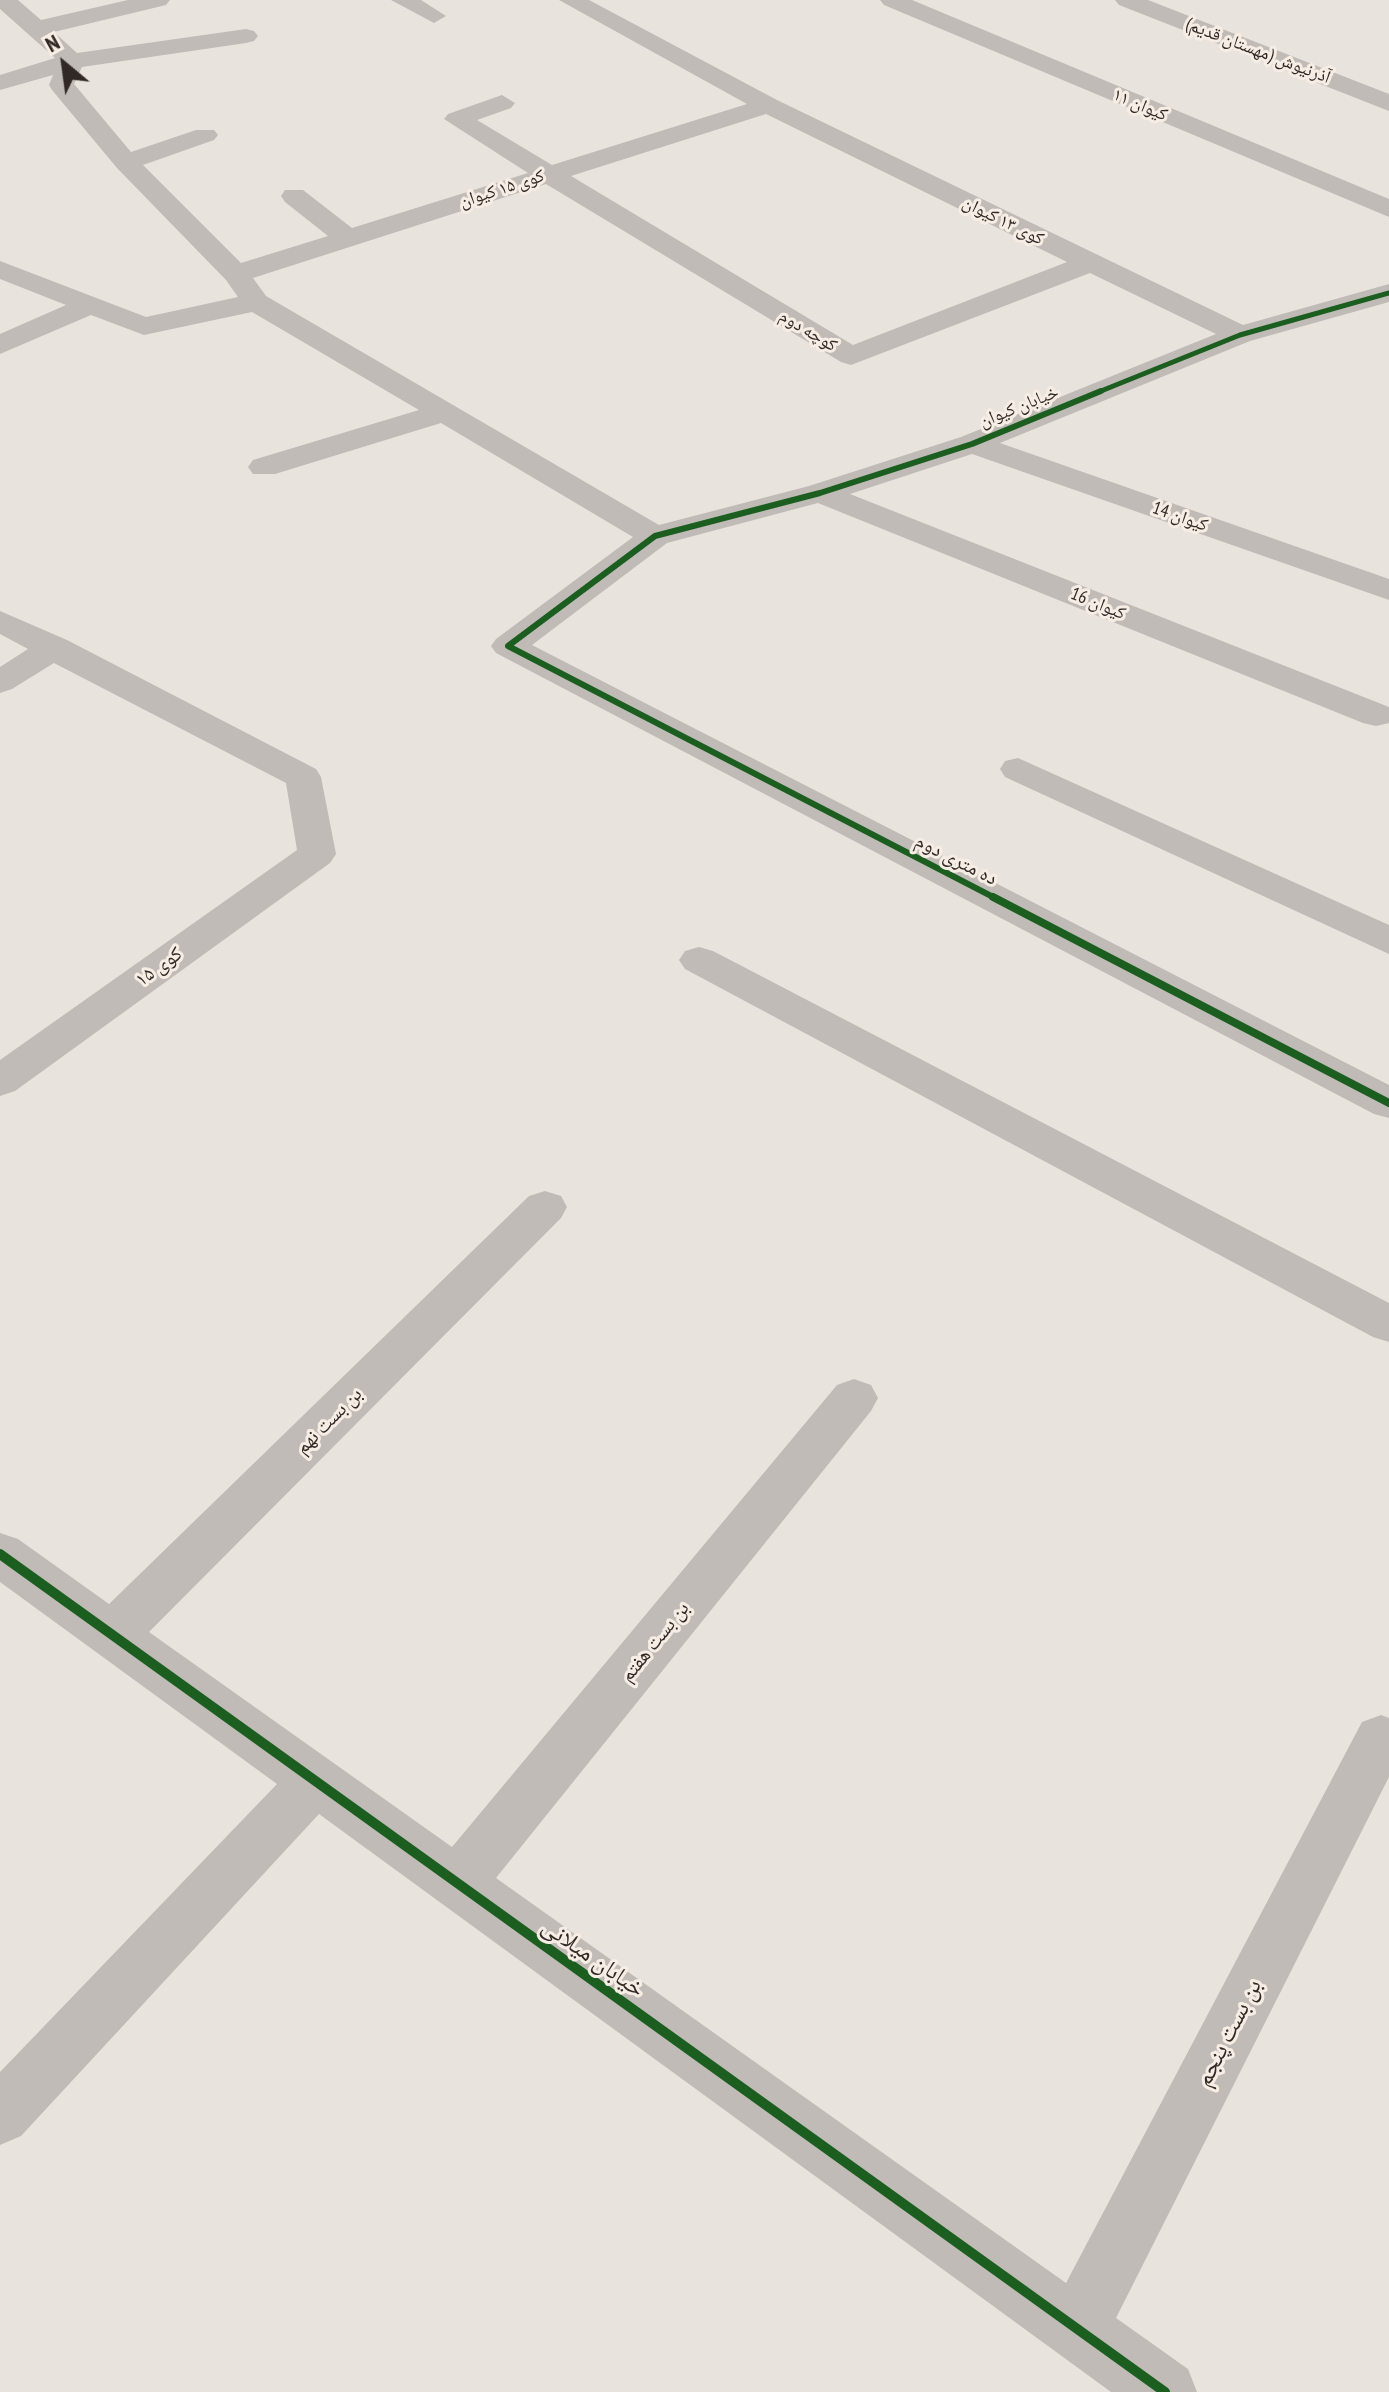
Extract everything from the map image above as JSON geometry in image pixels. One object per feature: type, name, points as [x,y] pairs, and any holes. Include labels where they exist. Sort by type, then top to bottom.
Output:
[{"type":"street","points":[[4,0],[39,28],[72,61]]},
{"type":"street","points":[[39,28],[158,0]]},
{"type":"street","points":[[403,0],[434,16]]},
{"type":"street","name":"کوی ۱۳ کیوان","points":[[571,0],[768,105],[1240,335]]},
{"type":"street","name":"کیوان ۱۱","points":[[892,0],[1389,209]]},
{"type":"street","name":"آذرنیوش (مهستان قدیم)","points":[[1127,0],[1389,103]]},
{"type":"street","points":[[0,83],[72,61],[246,36]]},
{"type":"street","points":[[72,61],[61,85],[126,162],[236,274],[256,302],[655,536]]},
{"type":"street","points":[[502,103],[457,119],[546,175]]},
{"type":"street","name":"کوی ۱۵ کیوان","points":[[236,274],[768,105]]},
{"type":"street","points":[[126,162],[205,135]]},
{"type":"street","name":"کوچه دوم","points":[[546,175],[851,356],[1089,263]]},
{"type":"street","points":[[294,196],[348,238]]},
{"type":"street","points":[[0,269],[144,326],[256,302]]},
{"type":"street","name":"خیابان کیوان","points":[[655,536],[820,493],[972,444],[1240,335],[1389,293]]},
{"type":"street","points":[[1342,304],[1389,318]]},
{"type":"street","points":[[0,345],[87,306]]},
{"type":"street","points":[[264,467],[443,413]]},
{"type":"street","name":"کیوان 14","points":[[972,444],[1384,582]]},
{"type":"street","name":"کیوان 16","points":[[820,493],[1376,715]]},
{"type":"street","name":"ده متری دوم","points":[[655,536],[508,646],[1389,1103]]},
{"type":"street","points":[[0,621],[55,647]]},
{"type":"street","points":[[0,682],[55,647]]},
{"type":"street","name":"کوی ۱۵","points":[[0,1081],[317,854],[303,777],[55,647]]},
{"type":"street","points":[[1018,769],[1389,941]]},
{"type":"street","points":[[699,960],[1389,1324]]},
{"type":"street","name":"بن بست نهم","points":[[113,1634],[545,1207]]},
{"type":"street","name":"بن بست هفتم","points":[[456,1885],[854,1398]]},
{"type":"street","name":"خیابان میلانی","points":[[0,1554],[456,1885],[1078,2326],[1165,2392]]},
{"type":"street","name":"بن بست پنجم","points":[[1078,2326],[1381,1739]]},
{"type":"street","points":[[0,2115],[315,1781]]},
{"type":"cycle path","points":[[1389,293],[1240,335],[972,444],[820,493],[655,536],[508,646],[1389,1103]]},
{"type":"cycle path","points":[[0,1554],[1165,2392]]}]
